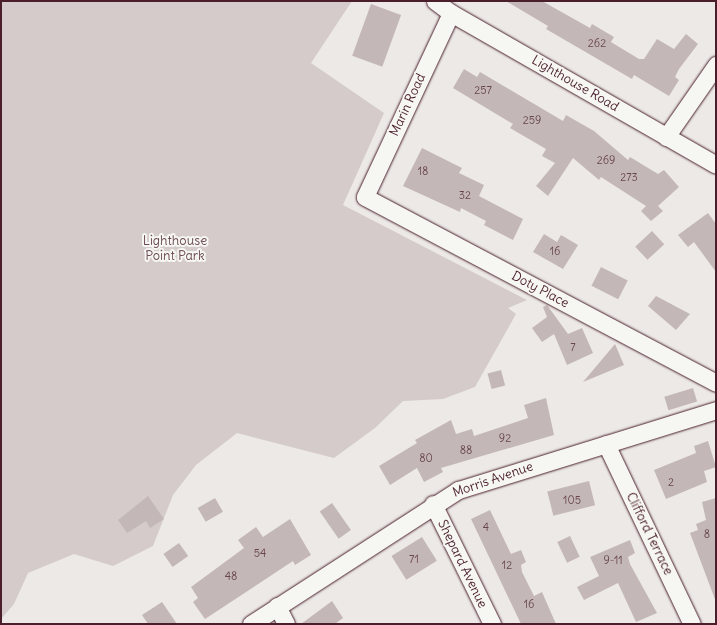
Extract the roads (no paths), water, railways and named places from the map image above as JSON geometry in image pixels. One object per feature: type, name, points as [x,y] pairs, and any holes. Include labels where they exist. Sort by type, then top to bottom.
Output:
[{"type":"street","name":"Lighthouse Road","points":[[435,1],[451,13],[716,165]]},
{"type":"street","name":"Marin Road","points":[[365,197],[451,13]]},
{"type":"street","points":[[666,137],[716,65]]},
{"type":"street","name":"Doty Place","points":[[365,197],[716,383]]},
{"type":"street","name":"Morris Avenue","points":[[251,624],[433,504],[458,490],[716,410]]},
{"type":"street","name":"Clifford Terrace","points":[[606,444],[692,624]]},
{"type":"street","name":"Shepard Avenue","points":[[433,504],[492,624]]},
{"type":"street","points":[[277,606],[286,624]]},
{"type":"park label","name":"Lighthouse Point Park","points":[[175,250]]}]
